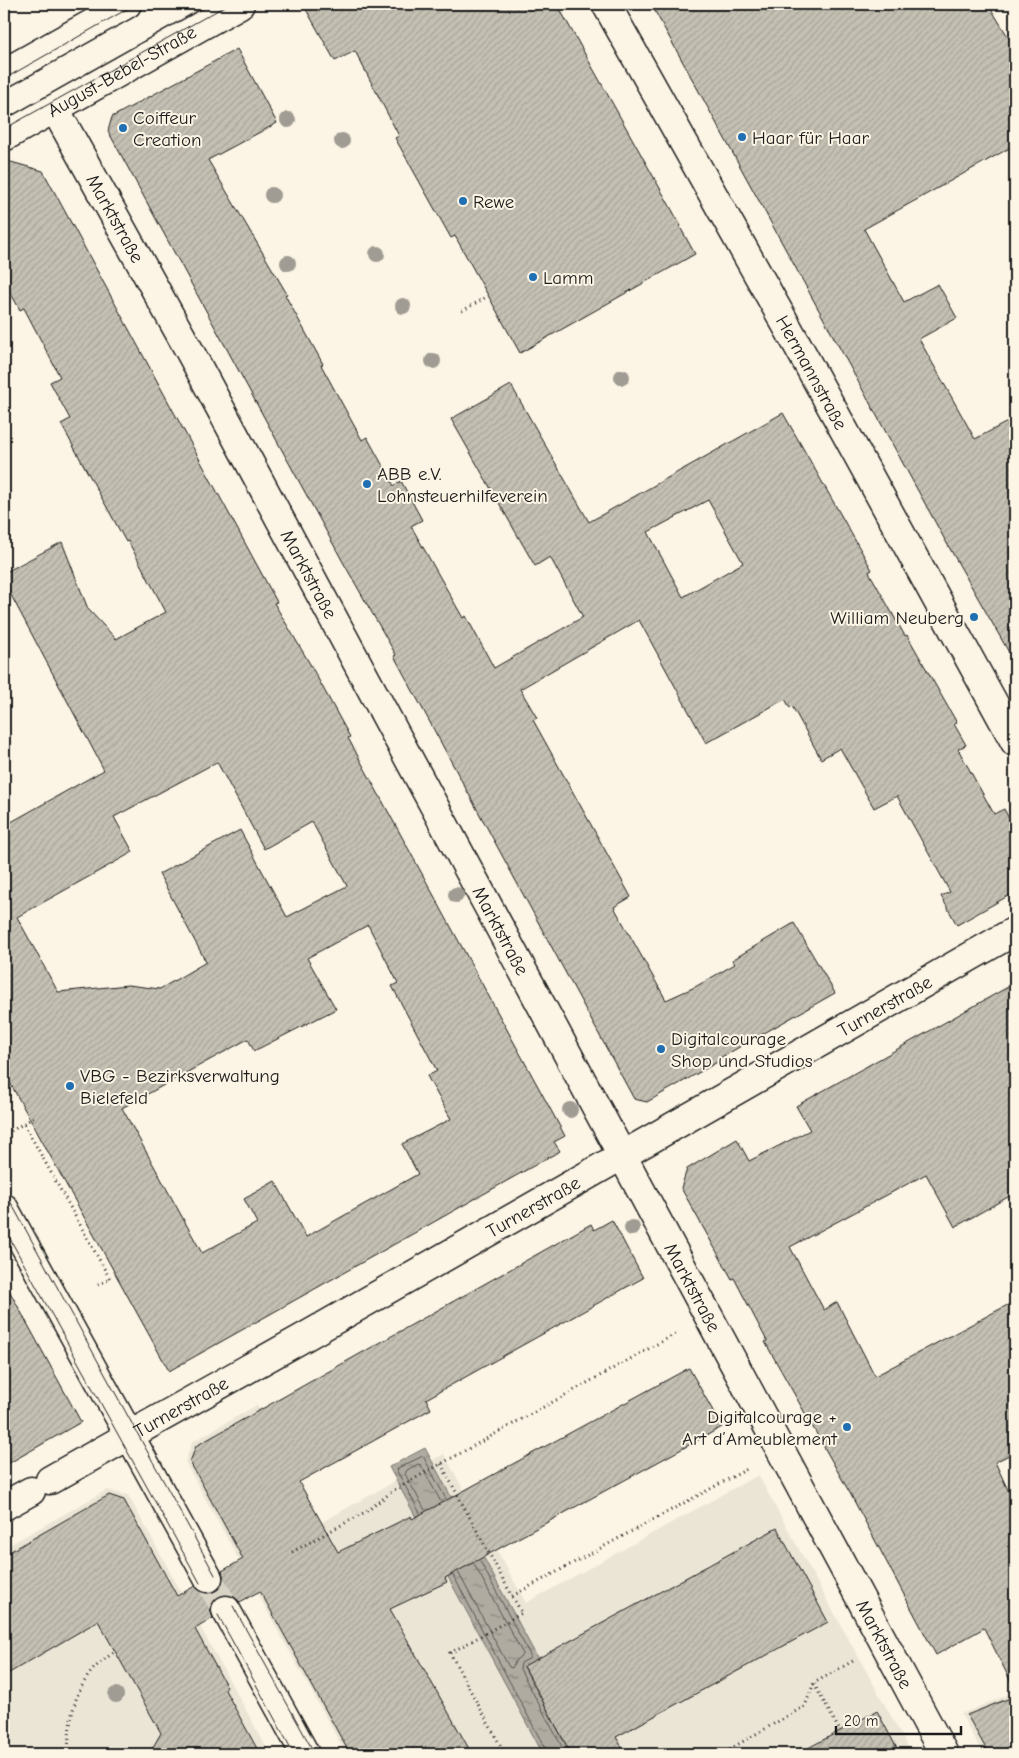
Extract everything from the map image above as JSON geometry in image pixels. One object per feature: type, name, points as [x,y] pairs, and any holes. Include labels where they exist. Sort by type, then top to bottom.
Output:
[{"type":"street","points":[[4,73],[126,4]]},
{"type":"street","name":"August-Bebel-Straße","points":[[4,137],[240,4]]},
{"type":"street","name":"Hermannstraße","points":[[606,4],[786,324],[1015,742]]},
{"type":"street","name":"Marktstraße","points":[[55,109],[202,376],[944,1754]]},
{"type":"street","name":"Turnerstraße","points":[[4,1506],[1015,931]]},
{"type":"street","points":[[4,1208],[208,1578]]},
{"type":"street","points":[[226,1610],[305,1754]]},
{"type":"path","points":[[462,310],[488,296]]},
{"type":"path","points":[[11,1131],[36,1116]]},
{"type":"path","points":[[24,1124],[110,1279],[98,1285]]},
{"type":"path","points":[[292,1552],[367,1511],[394,1490],[708,1316]]},
{"type":"path","points":[[441,1464],[522,1613],[450,1653],[505,1754]]},
{"type":"path","points":[[512,1596],[751,1467]]},
{"type":"path","points":[[68,1754],[68,1733],[73,1704],[91,1672],[115,1651]]},
{"type":"path","points":[[721,1754],[805,1706],[814,1683],[854,1661]]},
{"type":"path","points":[[814,1683],[840,1731]]},
{"type":"shaded area","points":[[257,1405],[322,1522],[444,1454],[526,1603],[758,1475],[912,1754],[346,1754],[185,1462],[192,1442]]},
{"type":"shaded area","points":[[107,1490],[128,1495],[270,1754],[4,1754],[4,1548]]},
{"type":"shaded area","points":[[1015,1692],[1015,1754],[983,1754],[961,1714]]},
{"type":"water","points":[[425,1448],[538,1659],[524,1667],[571,1754],[543,1754],[389,1467]]},
{"type":"building","points":[[303,4],[557,4],[695,254],[520,353],[455,236],[451,238],[395,138],[399,136],[355,51],[335,61]]},
{"type":"building","points":[[651,4],[988,4],[1015,48],[1015,145],[864,229],[904,302],[938,284],[957,318],[919,339],[975,439],[1015,418],[1015,663],[945,540]]},
{"type":"building","points":[[237,49],[277,123],[208,160],[287,294],[285,295],[362,440],[367,437],[394,486],[401,481],[422,520],[411,526],[463,618],[466,616],[494,668],[583,617],[550,557],[535,566],[451,419],[511,385],[589,522],[783,413],[872,570],[869,572],[957,723],[954,724],[966,745],[958,749],[994,814],[1004,809],[1015,830],[1015,892],[957,925],[941,896],[950,892],[897,796],[874,808],[840,748],[821,759],[792,706],[790,708],[785,699],[706,743],[639,620],[520,689],[537,718],[533,720],[631,897],[614,907],[666,1000],[695,987],[735,964],[732,960],[794,923],[835,993],[647,1102],[634,1099],[394,656],[396,655],[343,562],[108,131],[112,117]],"holes":[[[708,500],[743,563],[683,597],[648,532]]]},
{"type":"building","points":[[4,160],[43,171],[277,602],[274,603],[350,737],[348,738],[565,1136],[554,1142],[560,1151],[169,1371],[4,1072],[4,826],[104,770],[4,582],[4,573],[62,542],[88,609],[116,639],[166,612],[61,424],[70,419],[50,382],[60,377],[24,308],[20,310],[4,281]],"holes":[[[217,762],[264,849],[312,822],[347,886],[287,917],[240,830],[159,874],[206,962],[160,989],[128,985],[58,992],[17,917],[133,852],[114,817]],[[368,925],[398,983],[392,986],[437,1071],[427,1076],[451,1119],[402,1144],[418,1174],[306,1237],[275,1181],[244,1199],[257,1223],[202,1253],[122,1108],[248,1039],[254,1051],[336,1009],[307,958]]]},
{"type":"building","points":[[1015,983],[1015,1193],[955,1227],[926,1174],[790,1247],[824,1310],[837,1302],[875,1376],[1015,1301],[1015,1452],[995,1462],[1015,1505],[1015,1690],[984,1628],[936,1655],[851,1495],[765,1342],[767,1341],[734,1278],[732,1279],[681,1188],[687,1169],[737,1139],[749,1161],[810,1130],[796,1106]]},
{"type":"building","points":[[612,1220],[643,1278],[426,1399],[431,1409],[299,1482],[338,1552],[411,1516],[412,1519],[689,1368],[722,1427],[445,1578],[447,1582],[390,1609],[472,1754],[350,1754],[260,1591],[240,1602],[227,1594],[218,1597],[210,1609],[213,1618],[195,1629],[227,1687],[225,1690],[260,1754],[149,1754],[161,1733],[98,1621],[4,1676],[4,1555],[109,1495],[124,1500],[177,1596],[195,1586],[207,1594],[215,1592],[222,1586],[224,1579],[222,1571],[243,1559],[190,1462],[196,1446],[591,1224],[594,1230]]},
{"type":"building","points":[[4,1281],[81,1422],[4,1466]]},
{"type":"building","points":[[777,1528],[828,1622],[616,1737],[626,1754],[571,1754],[524,1666]]},
{"type":"building","points":[[1015,1696],[1015,1754],[989,1754],[967,1715]]},
{"type":"building","points":[[877,1711],[900,1754],[797,1754]]},
{"type":"tunnel","points":[[208,1578],[226,1610]]},
{"type":"tram line","points":[[4,79],[136,4]]},
{"type":"tram line","points":[[4,129],[229,4]]},
{"type":"tram line","points":[[4,1190],[215,1575]]},
{"type":"tram line","points":[[4,1228],[200,1583]]},
{"type":"tram line","points":[[233,1606],[315,1754]]},
{"type":"tram line","points":[[218,1615],[294,1754]]},
{"type":"place","name":"Coiffeur Creation","points":[[123,128]]},
{"type":"place","name":"Haar für Haar","points":[[742,137]]},
{"type":"place","name":"Rewe","points":[[463,201]]},
{"type":"place","name":"Lamm","points":[[533,277]]},
{"type":"place","name":"ABB e.V. Lohnsteuerhilfeverein","points":[[367,484]]},
{"type":"place","name":"William Neuberg","points":[[974,617]]},
{"type":"place","name":"Digitalcourage Shop und Studios","points":[[661,1049]]},
{"type":"place","name":"VBG - Bezirksverwaltung Bielefeld","points":[[70,1086]]},
{"type":"place","name":"Digitalcourage + Art d’Ameublement","points":[[847,1427]]}]
